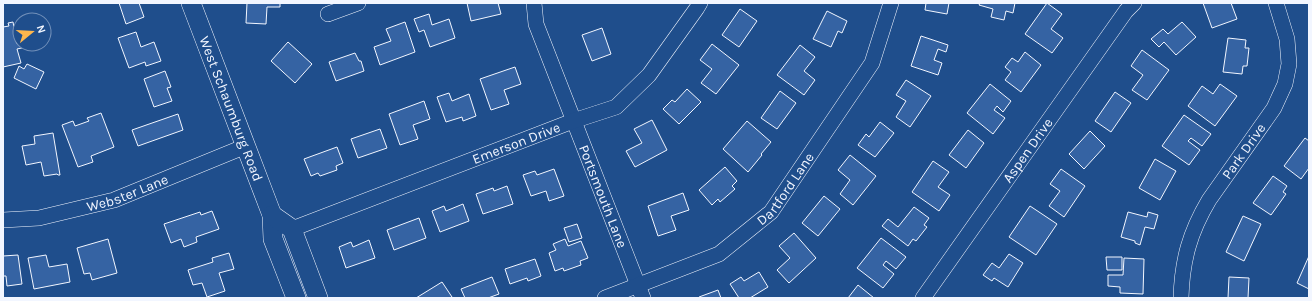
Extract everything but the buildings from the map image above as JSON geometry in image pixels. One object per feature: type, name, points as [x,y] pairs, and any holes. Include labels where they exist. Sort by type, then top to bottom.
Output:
[{"type":"main road","name":"West Schaumburg Road","points":[[191,3],[272,214],[273,239],[296,298]]},
{"type":"main road","points":[[272,214],[292,229],[318,298]]},
{"type":"street","points":[[328,14],[358,3]]},
{"type":"street","name":"Portsmouth Lane","points":[[534,3],[536,24],[640,292]]},
{"type":"street","name":"Emerson Drive","points":[[292,229],[573,121],[616,107],[649,75],[700,3]]},
{"type":"street","name":"Dartford Lane","points":[[605,298],[640,292],[719,254],[771,212],[872,63],[891,3]]},
{"type":"street","name":"Park Drive","points":[[1181,298],[1181,280],[1187,249],[1201,214],[1209,200],[1274,108],[1285,84],[1289,64],[1287,39],[1276,3]]},
{"type":"street","name":"Aspen Drive","points":[[928,296],[1125,6]]},
{"type":"street","name":"Webster Lane","points":[[3,220],[39,218],[114,200],[246,146]]}]
